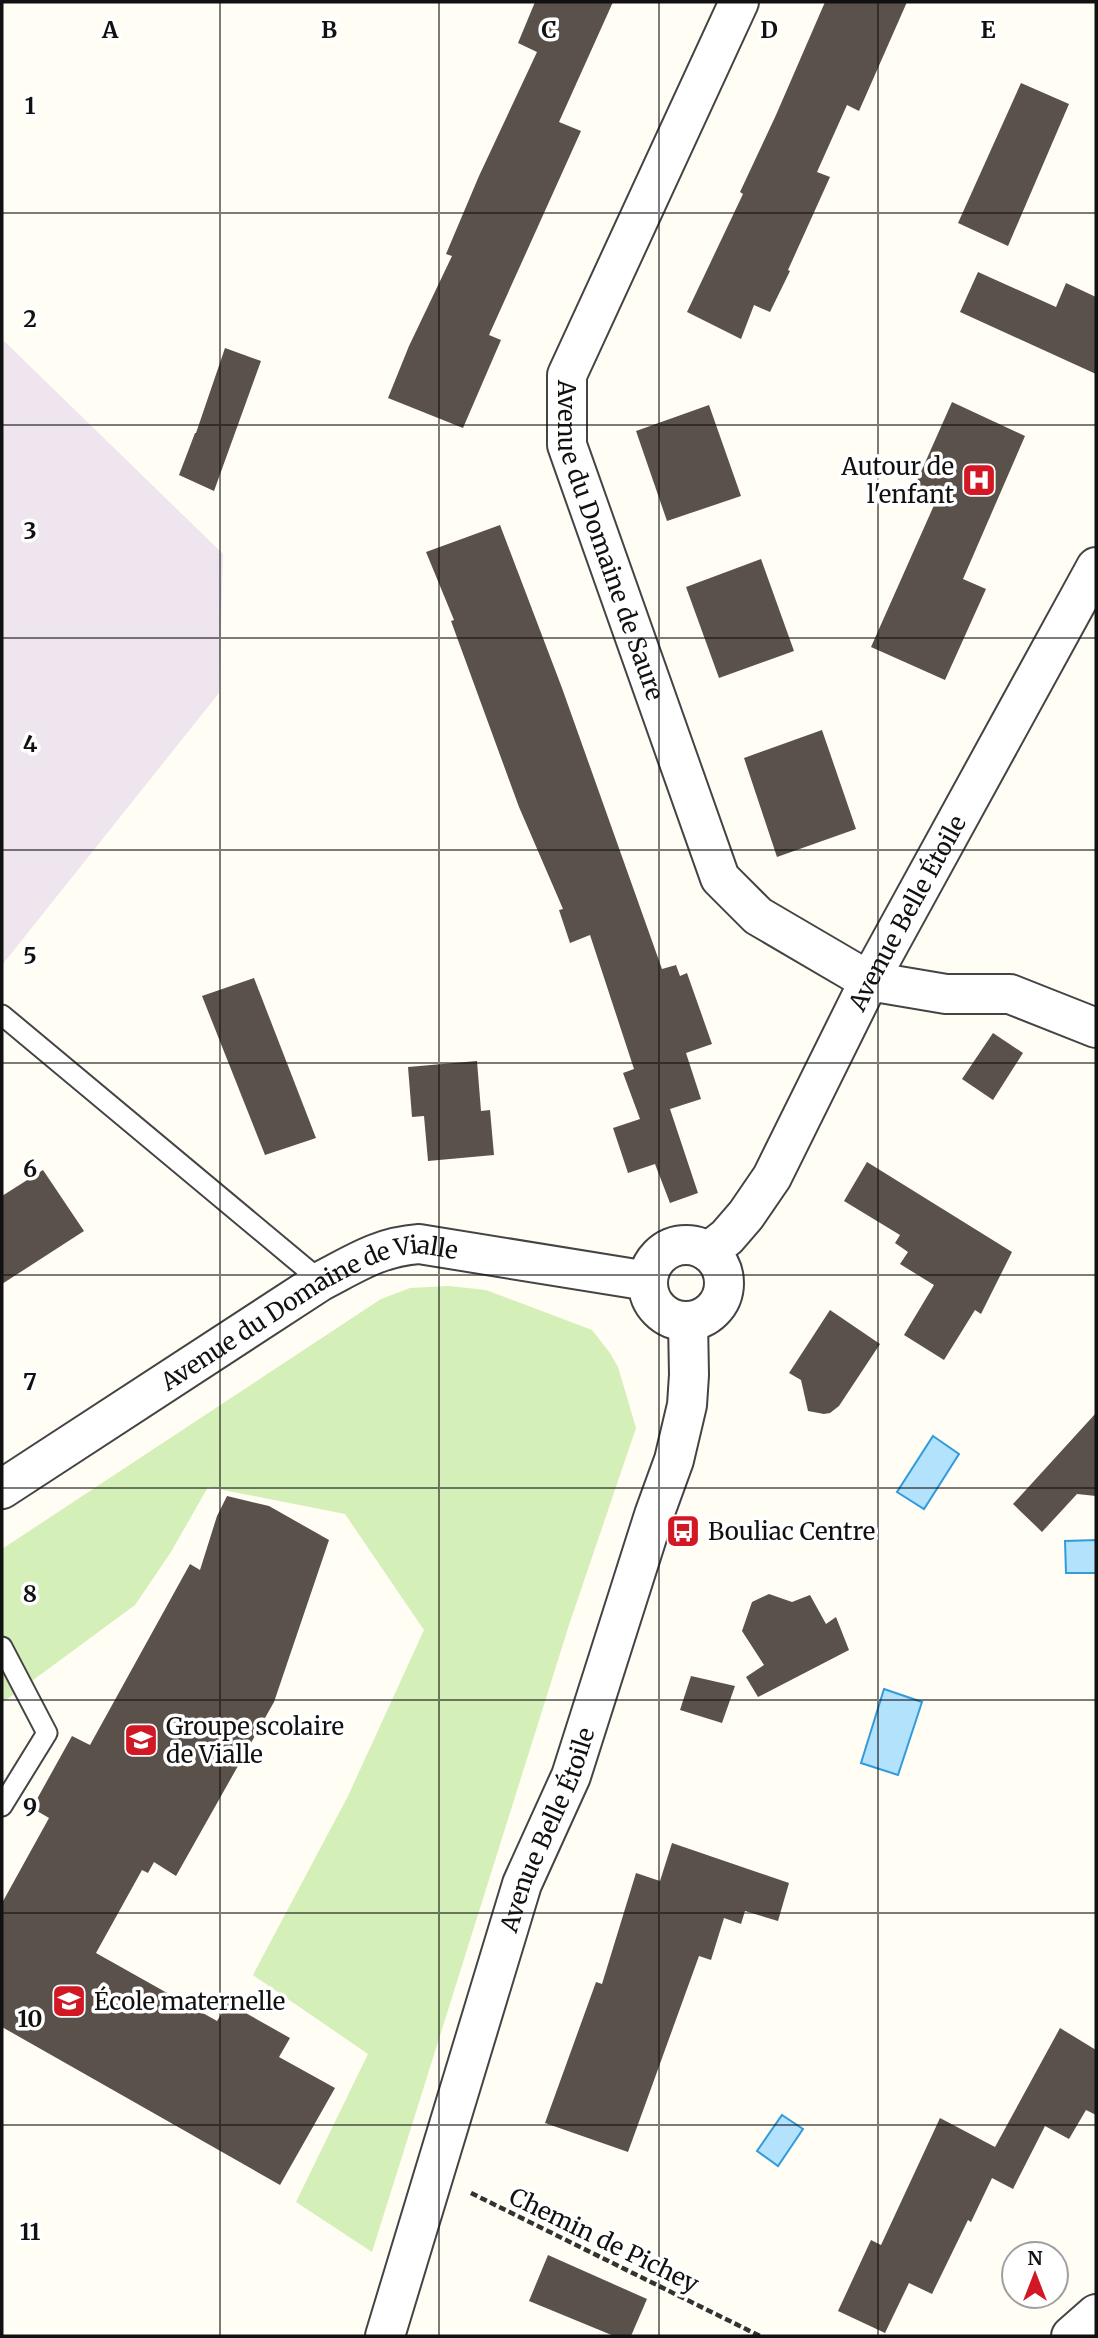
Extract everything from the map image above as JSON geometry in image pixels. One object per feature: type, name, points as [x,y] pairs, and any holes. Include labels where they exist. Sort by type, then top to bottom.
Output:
[{"type":"street","name":"Avenue du Domaine de Saure","points":[[739,2],[567,375],[567,445],[720,878],[758,916],[869,982]]},
{"type":"street","name":"Avenue Belle Étoile","points":[[708,1252],[727,1237],[746,1215],[772,1177],[869,982],[1096,567]]},
{"type":"street","points":[[869,982],[946,994],[1010,994],[1096,1028]]},
{"type":"street","name":"Avenue du Domaine de Vialle","points":[[2,1489],[321,1281],[376,1252],[395,1246],[419,1244],[648,1281]]},
{"type":"street","points":[[675,1247],[698,1247],[708,1252],[717,1260],[723,1271],[725,1282],[718,1305],[700,1320],[688,1322],[667,1317],[652,1301],[648,1281],[656,1259],[675,1247]]},
{"type":"street","name":"Avenue Belle Étoile","points":[[385,2336],[522,1884],[571,1776],[674,1460],[687,1405],[688,1322]]},
{"type":"street","points":[[1071,2336],[1096,2314]]},
{"type":"lane","points":[[2,1015],[321,1281]]},
{"type":"lane","points":[[2,1647],[47,1733],[2,1806]]},
{"type":"path","name":"Chemin de Pichey","points":[[432,2176],[760,2336]]},
{"type":"shaded area","points":[[2,339],[223,554],[219,693],[2,965]]},
{"type":"green space","points":[[449,1286],[486,1290],[592,1330],[618,1367],[636,1428],[569,1625],[372,2252],[296,2202],[368,2054],[253,1975],[348,1796],[424,1630],[345,1514],[208,1487],[171,1552],[135,1605],[2,1703],[2,1549],[381,1299],[410,1288]]},
{"type":"water","points":[[933,1436],[959,1454],[924,1509],[897,1492]]},
{"type":"water","points":[[1096,1540],[1096,1573],[1066,1573],[1065,1541]]},
{"type":"water","points":[[884,1689],[922,1702],[898,1775],[861,1763]]},
{"type":"water","points":[[782,2115],[803,2129],[778,2166],[757,2151]]},
{"type":"building","points":[[535,2],[613,2],[559,122],[581,131],[489,335],[501,340],[463,428],[388,398],[409,346],[452,256],[446,254],[479,176],[537,52],[518,43]]},
{"type":"building","points":[[825,2],[907,2],[859,111],[847,105],[817,172],[830,177],[770,312],[754,305],[741,339],[687,312],[743,194],[740,192]]},
{"type":"building","points":[[1021,83],[1069,104],[1008,246],[958,223]]},
{"type":"building","points":[[978,272],[1056,307],[1066,283],[1096,297],[1096,374],[960,312]]},
{"type":"building","points":[[225,348],[261,361],[214,491],[179,475]]},
{"type":"building","points":[[952,402],[1025,436],[963,579],[986,589],[945,680],[871,647],[935,503],[912,492]]},
{"type":"building","points":[[709,405],[741,496],[667,521],[636,431]]},
{"type":"building","points":[[500,525],[562,688],[662,969],[676,965],[680,976],[687,973],[712,1044],[686,1053],[701,1099],[670,1109],[698,1193],[670,1203],[655,1164],[628,1173],[613,1128],[640,1119],[623,1073],[634,1069],[590,935],[570,943],[559,910],[563,909],[519,807],[451,621],[454,620],[426,552]]},
{"type":"building","points":[[761,559],[794,651],[719,678],[686,587]]},
{"type":"building","points":[[822,730],[856,829],[777,857],[744,758]]},
{"type":"building","points":[[254,978],[316,1138],[265,1155],[202,996]]},
{"type":"building","points":[[993,1033],[1023,1053],[993,1100],[962,1079]]},
{"type":"building","points":[[477,1061],[481,1111],[490,1110],[494,1155],[428,1161],[424,1116],[412,1117],[408,1067]]},
{"type":"building","points":[[867,1162],[1012,1252],[981,1314],[975,1310],[944,1360],[904,1335],[934,1285],[900,1264],[908,1252],[895,1243],[900,1235],[844,1201]]},
{"type":"building","points":[[43,1170],[84,1231],[2,1284],[2,1196]]},
{"type":"building","points":[[830,1310],[880,1344],[839,1406],[824,1414],[808,1411],[801,1380],[789,1373]]},
{"type":"building","points":[[1096,1413],[1096,1496],[1077,1494],[1042,1532],[1013,1504]]},
{"type":"building","points":[[227,1496],[269,1506],[329,1540],[274,1702],[176,1876],[154,1862],[148,1873],[142,1870],[96,1953],[217,2021],[228,2003],[290,2038],[279,2057],[335,2088],[280,2185],[2,2027],[2,1903],[49,1818],[32,1808],[72,1736],[90,1745],[190,1564],[200,1570],[217,1516]]},
{"type":"building","points":[[769,1594],[792,1602],[810,1595],[826,1624],[836,1617],[849,1650],[758,1697],[746,1677],[764,1665],[742,1631],[752,1602]]},
{"type":"building","points":[[691,1676],[735,1686],[722,1723],[680,1710]]},
{"type":"building","points":[[672,1843],[789,1883],[778,1921],[745,1911],[741,1924],[724,1918],[711,1960],[699,1956],[628,2152],[545,2123],[596,1982],[602,1984],[636,1873],[660,1881]]},
{"type":"building","points":[[1060,2028],[1096,2050],[1096,2115],[1086,2110],[1069,2139],[1045,2126],[1013,2189],[992,2178],[932,2294],[909,2283],[885,2333],[838,2311],[871,2240],[881,2245],[940,2118],[995,2147]]},
{"type":"building","points":[[548,2255],[647,2299],[631,2336],[614,2336],[529,2301]]},
{"type":"place","name":"Autour de l'enfant","points":[[979,480]]},
{"type":"place","name":"Bouliac Centre","points":[[683,1531]]},
{"type":"place","name":"Groupe scolaire de Vialle","points":[[141,1740]]},
{"type":"place","name":"École maternelle","points":[[69,2001]]}]
